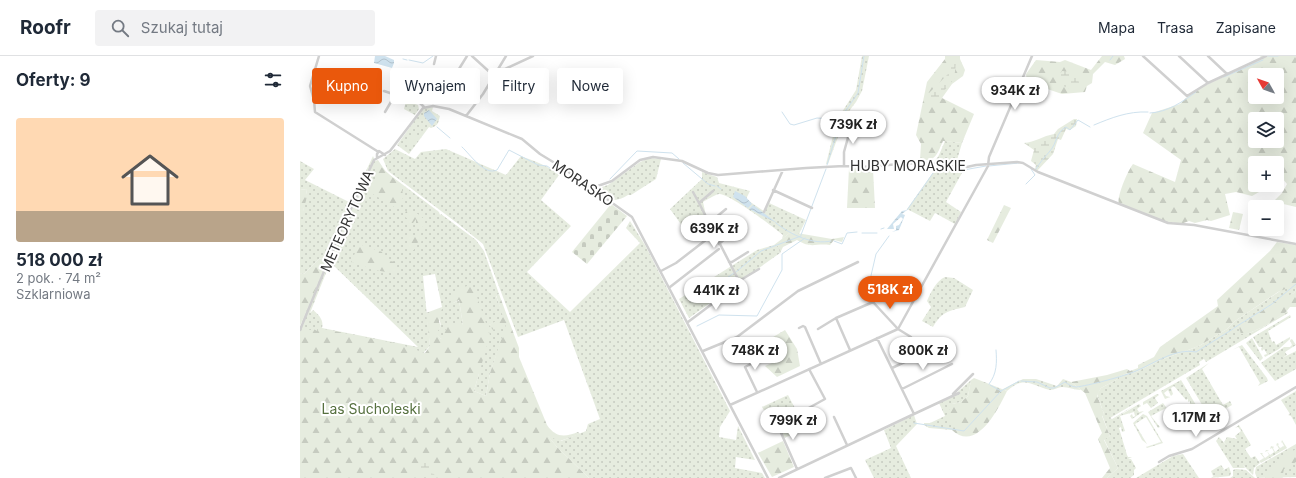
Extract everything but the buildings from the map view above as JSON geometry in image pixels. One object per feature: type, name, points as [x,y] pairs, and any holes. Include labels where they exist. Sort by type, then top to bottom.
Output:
[{"type":"street","points":[[315,68],[319,56]]},
{"type":"street","points":[[434,64],[436,56]]},
{"type":"street","points":[[460,68],[467,56]]},
{"type":"street","points":[[472,56],[488,71]]},
{"type":"street","points":[[499,68],[506,56]]},
{"type":"street","points":[[507,68],[533,56]]},
{"type":"street","points":[[730,405],[898,329],[988,164],[989,157],[1008,109],[1032,56]]},
{"type":"street","points":[[1143,56],[1187,96],[1208,83],[1265,57]]},
{"type":"street","points":[[1179,56],[1208,83]]},
{"type":"street","points":[[1208,56],[1227,74]]},
{"type":"street","points":[[312,79],[310,86],[312,93]]},
{"type":"street","points":[[466,116],[488,87]]},
{"type":"street","points":[[384,91],[390,93]]},
{"type":"street","points":[[384,112],[390,103]]},
{"type":"street","points":[[314,104],[314,110],[317,113],[377,152],[385,155]]},
{"type":"street","points":[[421,104],[425,107]]},
{"type":"street","name":"MORASKO","points":[[425,107],[439,106],[522,139],[540,154],[634,218],[768,478]]},
{"type":"street","name":"METEORYTOWA","points":[[300,330],[343,225],[374,162],[391,151],[425,107]]},
{"type":"street","points":[[844,166],[844,152],[852,123]]},
{"type":"street","points":[[377,152],[378,158]]},
{"type":"street","name":"HUBY MORASKIE","points":[[592,188],[612,181],[640,160],[653,157],[686,162],[712,174],[844,166],[862,167],[930,163],[962,168],[988,164],[1023,163],[1038,172],[1168,223],[1194,225],[1296,244]]},
{"type":"street","points":[[764,212],[783,170]]},
{"type":"street","points":[[774,190],[812,208]]},
{"type":"street","points":[[698,202],[713,191]]},
{"type":"street","points":[[693,192],[740,282],[759,269]]},
{"type":"street","points":[[709,223],[726,209]]},
{"type":"street","points":[[719,244],[736,229]]},
{"type":"street","points":[[662,271],[676,263],[711,236]]},
{"type":"street","points":[[670,287],[719,249]]},
{"type":"street","points":[[729,261],[732,262],[748,252]]},
{"type":"street","points":[[703,351],[736,337],[798,291],[858,262]]},
{"type":"street","points":[[688,322],[736,286]]},
{"type":"street","points":[[818,329],[836,318],[873,301],[898,329],[911,337]]},
{"type":"street","points":[[836,318],[850,350]]},
{"type":"street","points":[[800,328],[803,326],[805,327],[821,364]]},
{"type":"street","points":[[877,338],[914,414]]},
{"type":"street","points":[[892,368],[930,350]]},
{"type":"street","points":[[757,392],[745,367],[768,355]]},
{"type":"street","points":[[902,389],[952,364]]},
{"type":"street","points":[[805,410],[825,400],[809,369]]},
{"type":"street","points":[[951,396],[973,374]]},
{"type":"street","points":[[1159,462],[1192,449],[1296,387]]},
{"type":"street","points":[[779,478],[959,393]]},
{"type":"street","points":[[786,412],[774,417],[798,469]]},
{"type":"street","points":[[834,417],[847,445]]},
{"type":"street","points":[[825,478],[851,468],[856,478]]},
{"type":"green space","points":[[862,56],[869,56],[862,91],[846,115],[828,164],[826,164],[837,120],[856,90]]},
{"type":"green space","points":[[945,56],[960,56],[965,70],[963,76],[952,84],[942,98],[974,114],[962,143],[943,141],[933,158],[930,160],[920,160],[921,144],[916,135],[927,82],[945,59]]},
{"type":"green space","points":[[954,56],[957,56],[954,79],[938,98],[930,103],[928,97],[929,93],[949,73]]},
{"type":"green space","points":[[1102,56],[1124,56],[1125,59],[1115,65],[1105,62],[1093,74],[1092,83],[1087,86],[1085,92],[1062,94],[1027,82],[1026,74],[1036,60],[1060,62],[1065,60],[1091,70]]},
{"type":"green space","points":[[1260,56],[1296,56],[1296,207],[1284,204],[1284,200],[1275,200],[1284,192],[1287,184],[1284,180],[1284,156],[1248,156],[1248,192],[1259,192],[1252,196],[1236,192],[1225,194],[1230,215],[1211,221],[1207,220],[1195,223],[1189,221],[1178,225],[1119,204],[1121,190],[1133,164],[1175,182],[1181,160],[1143,133],[1152,113],[1180,104],[1187,97],[1202,87],[1262,59]]},
{"type":"green space","points":[[1062,71],[1070,72],[1074,75],[1079,82],[1078,86],[1071,89],[1060,85],[1058,77]]},
{"type":"green space","points":[[405,104],[415,104],[418,105],[419,109],[415,115],[404,109]]},
{"type":"green space","points":[[433,107],[432,111],[440,116],[438,124],[431,128],[429,127],[409,154],[397,145],[424,108]]},
{"type":"green space","points":[[1074,119],[1077,119],[1076,126],[1070,130],[1066,129],[1061,140],[1058,139],[1053,154],[1037,171],[1035,169],[1036,165],[1031,161],[1034,150],[1024,143],[1054,134],[1058,129]]},
{"type":"green space","points":[[413,132],[419,136],[411,148],[405,144]]},
{"type":"green space","points":[[945,141],[962,143],[957,160],[959,163],[964,164],[957,165],[935,161]]},
{"type":"green space","points":[[395,149],[415,159],[421,152],[446,149],[506,175],[521,156],[546,166],[559,175],[541,200],[571,226],[527,272],[570,312],[640,243],[626,228],[630,221],[645,245],[730,411],[720,427],[719,437],[736,440],[738,426],[755,460],[736,457],[735,468],[762,473],[765,478],[589,478],[557,447],[547,435],[561,441],[586,431],[588,424],[600,419],[564,320],[518,337],[483,244],[388,171],[383,159]]},
{"type":"green space","points":[[373,156],[375,161],[378,160],[386,172],[439,212],[440,215],[441,214],[476,240],[484,251],[499,294],[496,296],[504,317],[503,319],[489,325],[507,325],[490,373],[486,396],[474,391],[479,373],[476,294],[459,301],[463,325],[441,339],[435,334],[441,326],[439,317],[442,307],[435,274],[423,276],[430,346],[300,478],[300,326],[304,324],[302,321],[326,261],[320,258],[304,274],[300,273],[300,211],[303,211],[307,189],[300,190],[300,161],[314,169],[305,180],[351,203]],"holes":[[[338,243],[332,264],[418,347],[322,328],[322,320],[319,316],[313,310],[310,313]]]},
{"type":"green space","points":[[649,158],[661,159],[656,179],[631,195],[614,200],[595,189],[608,185],[640,162]]},
{"type":"green space","points":[[376,165],[379,165],[402,186],[403,198],[396,208],[366,190],[370,186],[377,183]]},
{"type":"green space","points":[[937,167],[958,172],[963,171],[946,202],[961,212],[955,224],[935,213],[930,221],[907,209]]},
{"type":"green space","points":[[849,168],[873,169],[875,208],[847,208]]},
{"type":"green space","points":[[702,172],[717,177],[719,183],[750,191],[746,199],[765,212],[769,203],[806,220],[799,234],[791,232],[782,239],[783,235],[761,218],[741,204],[719,194],[703,202],[707,220],[688,234],[670,209],[702,179]]},
{"type":"green space","points":[[307,189],[307,197],[303,211],[300,211],[300,190]]},
{"type":"green space","points":[[611,204],[627,216],[587,264],[572,252]]},
{"type":"green space","points":[[1004,205],[1011,208],[993,243],[987,240]]},
{"type":"green space","points":[[406,211],[418,214],[425,220],[422,229],[416,225],[416,219],[413,223],[407,224],[408,219],[404,216]]},
{"type":"green space","points":[[1233,212],[1243,214],[1239,230],[1229,228]]},
{"type":"green space","points":[[791,232],[832,239],[844,237],[842,242],[834,240],[830,245],[810,245],[797,240],[783,247],[780,253],[778,246],[774,245]]},
{"type":"green space","points":[[408,237],[421,237],[422,241],[414,244],[414,250],[409,250],[407,246]]},
{"type":"green space","points":[[1277,242],[1296,245],[1296,289],[1290,287],[1278,292],[1235,321],[1227,329],[1199,346],[1158,361],[1136,372],[1118,377],[1118,379],[1101,388],[1097,395],[1104,414],[1102,416],[1110,436],[1104,440],[1118,468],[1107,478],[1102,478],[1110,468],[1098,439],[1102,433],[1085,393],[1071,382],[1107,375],[1127,369],[1130,371],[1138,368],[1138,365],[1154,357],[1160,347],[1218,306],[1217,300],[1270,251]]},
{"type":"green space","points":[[359,244],[382,252],[385,260],[395,262],[397,274],[375,270],[351,262]]},
{"type":"green space","points":[[774,245],[778,246],[780,253],[689,318],[679,299],[757,250]]},
{"type":"green space","points":[[320,258],[327,262],[300,326],[300,273],[304,274]]},
{"type":"green space","points":[[945,277],[954,278],[973,290],[965,307],[942,315],[933,327],[922,321],[931,307],[927,301],[930,294],[936,284]]},
{"type":"green space","name":"Las Sucholeski","points":[[470,285],[476,294],[490,335],[474,391],[486,396],[490,373],[506,325],[493,330],[489,325],[503,317],[496,295],[499,294],[519,348],[519,357],[547,425],[557,434],[569,435],[578,432],[580,434],[560,441],[548,436],[557,447],[589,478],[300,478],[300,333],[302,329],[311,330],[312,328],[317,331],[319,328],[399,344],[425,353],[430,346],[426,313],[442,307],[439,322],[441,326],[436,334],[441,339],[449,323],[463,325],[459,300],[450,304],[456,290]]},
{"type":"green space","points":[[1286,287],[1295,287],[1296,290],[1294,293],[1268,307],[1247,334],[1265,326],[1287,311],[1288,313],[1206,362],[1204,359],[1199,362],[1200,365],[1110,418],[1112,419],[1137,404],[1112,420],[1139,404],[1141,406],[1137,409],[1139,412],[1144,411],[1132,419],[1130,416],[1132,414],[1133,417],[1135,416],[1134,412],[1120,416],[1125,431],[1122,432],[1121,427],[1119,428],[1127,455],[1128,457],[1132,457],[1128,459],[1131,459],[1136,468],[1134,470],[1134,475],[1130,478],[1107,478],[1118,468],[1104,439],[1110,436],[1102,415],[1104,414],[1097,394],[1101,388],[1118,379],[1118,377],[1136,372],[1158,361],[1199,346],[1227,329],[1235,321]]},
{"type":"green space","points":[[1296,290],[1296,307],[1290,307],[1286,312],[1265,326],[1247,334],[1241,334],[1239,327],[1241,325],[1280,299],[1294,293]]},
{"type":"green space","points":[[1290,315],[1291,317],[1268,331],[1272,342],[1274,341],[1276,345],[1290,337],[1290,339],[1279,349],[1265,357],[1264,355],[1267,354],[1264,349],[1262,351],[1262,347],[1259,347],[1253,337]]},
{"type":"green space","points":[[785,330],[797,349],[800,366],[777,377],[765,366],[772,363],[763,343]]},
{"type":"green space","points":[[1252,338],[1263,358],[1260,361],[1246,343]]},
{"type":"green space","points":[[1292,339],[1296,345],[1285,352],[1287,355],[1282,358],[1296,351],[1296,369],[1275,381],[1261,363],[1284,347],[1290,347],[1292,345],[1290,340]]},
{"type":"green space","points":[[1242,345],[1268,381],[1258,386],[1260,383],[1239,347],[1232,350]]},
{"type":"green space","points":[[1209,363],[1202,369],[1223,405],[1230,401],[1232,405],[1210,418],[1186,378]]},
{"type":"green space","points":[[974,378],[1007,391],[992,418],[978,433],[969,436],[961,436],[952,430],[951,423],[946,416],[952,404],[961,402],[968,396],[971,380]]},
{"type":"green space","points":[[1023,379],[1036,379],[1057,386],[1063,379],[1071,382],[1081,390],[1059,387],[1050,390],[1028,383],[1018,384],[1007,391],[1003,389]]},
{"type":"green space","points":[[971,380],[968,396],[961,402],[952,404],[952,430],[929,428],[924,425],[924,423],[930,423],[945,416],[939,403],[951,398]]},
{"type":"green space","points":[[1181,380],[1205,420],[1202,423],[1198,418],[1199,417],[1196,416],[1196,412],[1194,412],[1192,405],[1190,405],[1190,401],[1188,402],[1188,399],[1186,400],[1174,386],[1171,388],[1173,394],[1171,396],[1168,390],[1164,393],[1166,396],[1170,397],[1165,399],[1161,391]]},
{"type":"green space","points":[[1296,391],[1296,425],[1291,416],[1288,415],[1290,414],[1281,400]]},
{"type":"green space","points":[[1157,394],[1159,395],[1155,398],[1158,403],[1151,408],[1147,403],[1143,405],[1143,402]]},
{"type":"green space","points":[[788,395],[806,429],[784,438],[772,418],[768,417],[762,407]]},
{"type":"green space","points":[[1163,403],[1168,410],[1166,408],[1151,416],[1160,427],[1158,428],[1148,412]]},
{"type":"green space","points":[[1143,414],[1147,416],[1163,443],[1147,448],[1146,447],[1161,442],[1146,417],[1135,424],[1147,444],[1142,440],[1133,423]]},
{"type":"green space","points":[[914,415],[917,424],[896,446],[911,478],[874,478],[865,460],[891,448],[884,430]]},
{"type":"green space","points":[[1239,425],[1251,445],[1245,449],[1251,458],[1255,456],[1260,463],[1254,468],[1253,475],[1243,465],[1245,468],[1233,468],[1216,441],[1219,437],[1227,446],[1224,442],[1227,437],[1237,439],[1235,436],[1241,431],[1238,427],[1235,428]]},
{"type":"green space","points":[[1282,440],[1287,448],[1261,463],[1259,461],[1264,458],[1260,453],[1263,453],[1262,454],[1265,458],[1269,455],[1267,451],[1270,455],[1274,452],[1272,448],[1270,449],[1271,446],[1274,447],[1275,452],[1279,449],[1277,445],[1276,446],[1277,443],[1279,444],[1278,445],[1280,448],[1284,446],[1282,442],[1281,443]]},
{"type":"green space","points":[[783,441],[794,467],[772,477],[758,453]]},
{"type":"green space","points":[[1296,444],[1296,477],[1257,478],[1255,473],[1256,467]]},
{"type":"green space","points":[[1296,449],[1296,462],[1284,469],[1282,478],[1265,478],[1279,459]]},
{"type":"green space","points":[[1183,454],[1199,478],[1136,478],[1173,456]]},
{"type":"green space","points":[[422,455],[425,455],[428,459],[430,463],[430,473],[434,474],[436,478],[423,478],[420,472]]},
{"type":"green space","points":[[1221,465],[1224,469],[1222,471],[1229,467],[1231,473],[1230,476],[1211,478],[1215,475],[1213,476],[1211,471]]},
{"type":"green space","points":[[1233,470],[1246,470],[1255,478],[1230,478],[1233,476]]},
{"type":"water","points":[[375,56],[385,56],[394,60],[392,68],[374,63]]},
{"type":"water","points":[[429,110],[437,119],[432,126],[424,116],[424,113]]},
{"type":"water","points":[[735,191],[745,196],[752,204],[748,208],[733,197]]},
{"type":"water","points":[[753,205],[777,223],[749,209]]},
{"type":"water","points":[[907,210],[902,214],[905,215],[899,230],[892,232],[896,230],[896,226],[899,225],[903,219],[901,217],[893,224],[894,229],[887,229],[902,211]]},
{"type":"waterway","points":[[409,60],[423,63],[433,56]]},
{"type":"waterway","points":[[827,165],[842,116],[858,93],[864,56]]},
{"type":"waterway","points":[[1110,60],[1113,56]]},
{"type":"waterway","points":[[1268,56],[1278,56]]},
{"type":"waterway","points":[[403,59],[407,60]]},
{"type":"waterway","points":[[1224,77],[1263,60]]},
{"type":"waterway","points":[[1150,113],[1169,109],[1196,92]]},
{"type":"waterway","points":[[782,112],[790,124],[794,125],[817,118],[831,119],[837,131]]},
{"type":"waterway","points":[[1094,125],[1127,114],[1148,112]]},
{"type":"waterway","points":[[1036,169],[1052,148],[1058,135],[1063,129],[1066,127],[1070,130],[1078,120],[1090,127]]},
{"type":"waterway","points":[[437,127],[450,138]]},
{"type":"waterway","points":[[462,147],[487,170],[497,170],[509,150],[538,165],[547,166],[557,173]]},
{"type":"waterway","points":[[610,179],[637,151],[672,153],[679,159]]},
{"type":"waterway","points":[[683,163],[708,184],[715,186]]},
{"type":"waterway","points":[[989,166],[1019,163]]},
{"type":"waterway","points":[[907,210],[938,166],[958,171],[986,166]]},
{"type":"waterway","points":[[801,235],[826,169]]},
{"type":"waterway","points":[[1026,184],[1035,175],[1031,169]]},
{"type":"waterway","points":[[717,186],[721,189]]},
{"type":"waterway","points":[[776,223],[802,238],[817,242],[831,241]]},
{"type":"waterway","points":[[834,241],[842,244],[847,233],[857,232]]},
{"type":"waterway","points":[[862,233],[877,233]]},
{"type":"waterway","points":[[736,272],[761,251],[801,236]]},
{"type":"waterway","points":[[870,280],[876,254],[889,236]]},
{"type":"waterway","points":[[697,326],[719,315],[757,316],[782,270],[782,254],[805,238]]},
{"type":"waterway","points":[[711,289],[734,273]]},
{"type":"waterway","points":[[1234,328],[1272,304],[1296,284]]},
{"type":"waterway","points":[[1021,381],[1037,382],[1050,388],[1054,388],[1065,382],[1076,387],[1097,383],[1131,373],[1173,354],[1188,351],[1196,352],[1233,329]]},
{"type":"waterway","points":[[989,384],[994,376],[996,368],[996,350]]},
{"type":"waterway","points":[[914,423],[964,431],[1001,391],[1019,381]]},
{"type":"waterway","points":[[990,385],[1001,391]]}]
